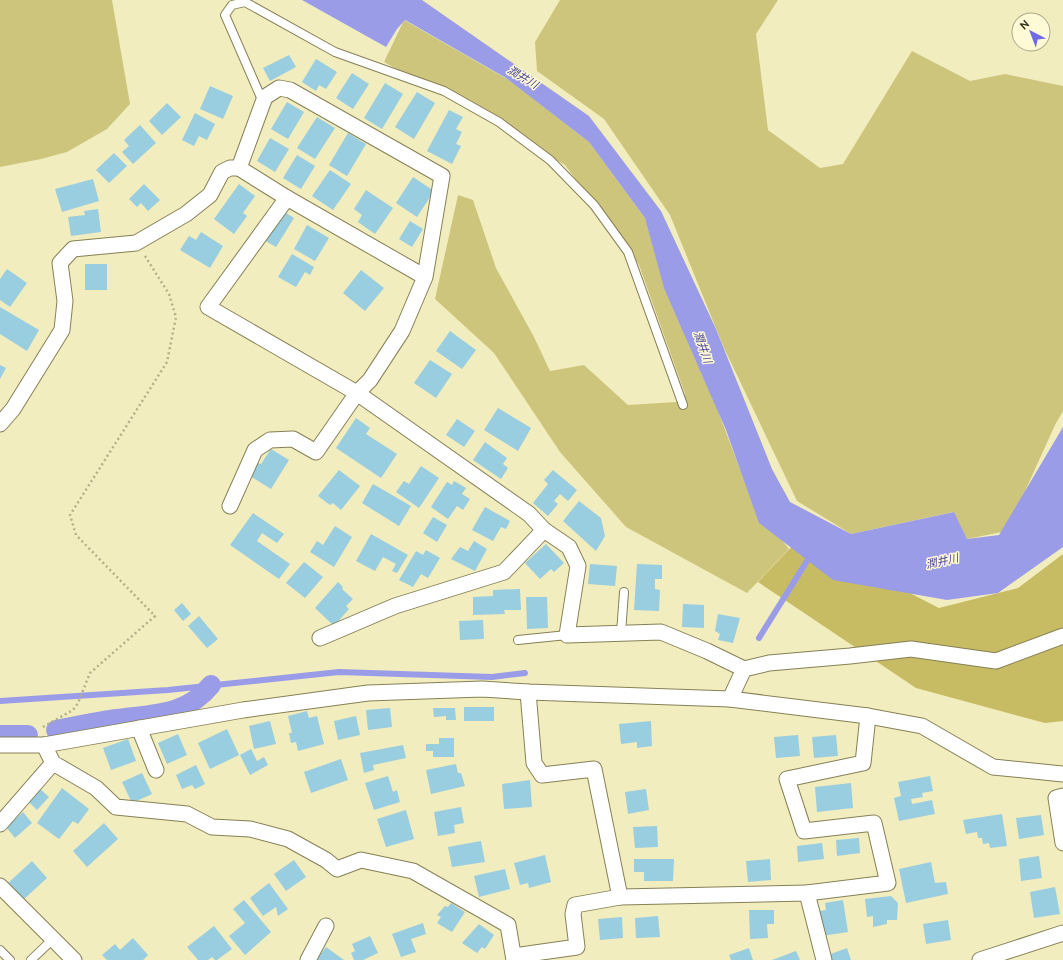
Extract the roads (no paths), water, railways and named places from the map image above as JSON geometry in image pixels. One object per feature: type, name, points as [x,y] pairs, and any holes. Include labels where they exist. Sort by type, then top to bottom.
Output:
[{"type":"street","points":[[230,506],[255,450],[270,440],[293,439],[316,452],[357,393],[370,380],[402,331],[425,276],[442,176],[290,90],[279,88],[265,97],[239,168]]},
{"type":"street","points":[[0,424],[13,409],[62,330],[65,301],[60,263],[73,249],[136,243],[186,214],[198,205],[210,195],[222,172],[230,168],[239,168],[287,198],[425,276]]},
{"type":"street","points":[[287,198],[208,307],[357,393],[529,514],[544,530],[569,547],[578,566],[567,635],[661,632],[707,651],[744,669],[769,663],[911,649],[996,661],[1063,636]]},
{"type":"street","points":[[320,638],[395,606],[504,572],[544,530]]},
{"type":"street","points":[[730,699],[744,669]]},
{"type":"street","points":[[0,745],[38,745],[243,710],[368,693],[482,688],[528,692],[730,699],[868,716],[922,726],[994,767],[1063,774]]},
{"type":"street","points":[[528,692],[534,763],[542,775],[594,769],[620,897]]},
{"type":"street","points":[[38,745],[53,763],[96,788],[116,807],[187,814],[212,827],[250,829],[288,838],[326,860],[337,869],[361,860],[413,871],[508,925],[514,958],[577,947],[573,914],[575,905],[620,897],[807,892],[888,883],[874,823],[804,831],[787,779],[863,763],[868,716]]},
{"type":"street","points":[[139,728],[156,770]]},
{"type":"street","points":[[0,824],[53,763]]},
{"type":"street","points":[[1063,796],[1056,798],[1063,843]]},
{"type":"street","points":[[0,886],[74,960]]},
{"type":"street","points":[[807,892],[824,960]]},
{"type":"street","points":[[308,960],[326,926]]},
{"type":"street","points":[[980,960],[1063,933]]},
{"type":"lane","points":[[263,102],[225,15],[232,5],[244,2],[335,52],[444,91],[499,122],[550,160],[594,205],[628,252],[683,405]]},
{"type":"lane","points":[[621,633],[624,592]]},
{"type":"lane","points":[[518,640],[567,635]]},
{"type":"lane","points":[[32,960],[53,939]]},
{"type":"lane","points":[[0,950],[10,960]]},
{"type":"water","name":"潤井川","points":[[302,0],[422,0],[589,116],[661,211],[716,329],[772,469],[790,502],[851,534],[954,512],[967,539],[999,535],[1063,427],[1063,547],[998,593],[947,600],[833,580],[759,523],[726,430],[664,288],[645,218],[589,142],[506,78],[405,20],[397,29],[386,47]]},
{"type":"waterway","points":[[759,638],[812,553]]},
{"type":"waterway","points":[[0,701],[168,690],[339,672],[492,677],[525,673]]},
{"type":"waterway","points":[[56,730],[101,721],[168,712],[191,703],[211,685]]},
{"type":"waterway","points":[[0,735],[28,735]]}]
